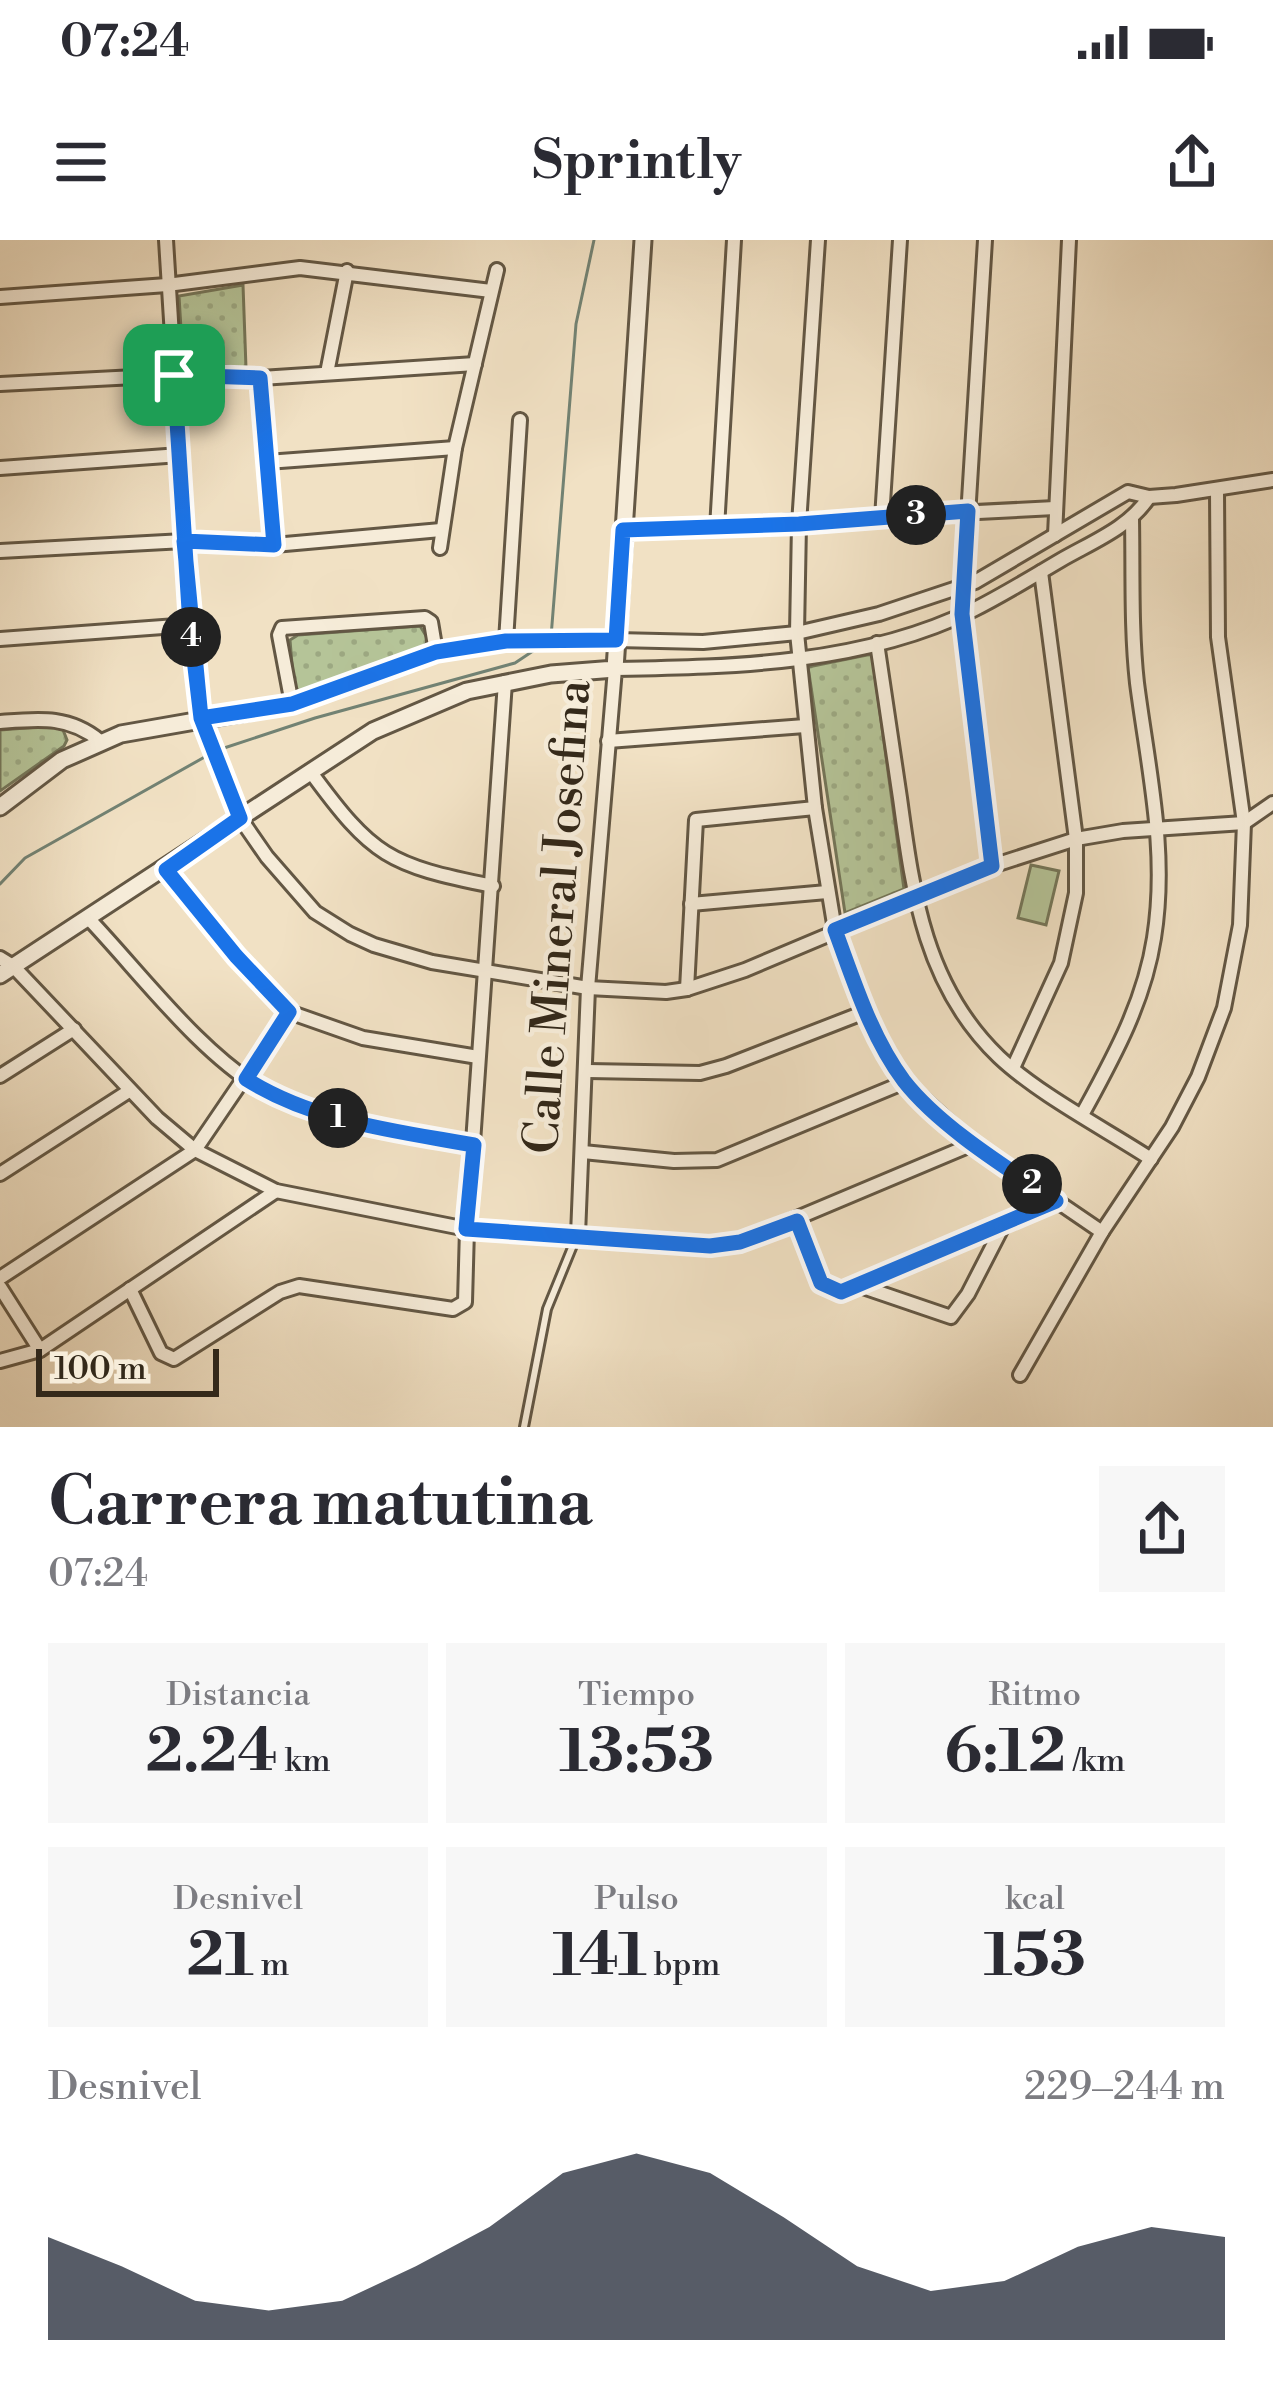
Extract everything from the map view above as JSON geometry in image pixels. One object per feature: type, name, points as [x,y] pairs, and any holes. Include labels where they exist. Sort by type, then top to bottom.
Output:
[{"type":"street","points":[[166,240],[190,625],[201,718],[240,818],[301,898],[333,925],[395,952],[486,971],[588,988],[666,992],[746,970],[992,866],[1076,839],[1159,827],[1244,823],[1272,804]]},
{"type":"street","points":[[717,527],[734,240]]},
{"type":"street","points":[[818,240],[799,524],[797,633],[815,808],[835,930],[865,1012],[905,1082],[973,1144],[1102,1232]]},
{"type":"street","points":[[882,518],[900,240]]},
{"type":"street","points":[[986,240],[962,614],[992,866]]},
{"type":"street","points":[[1055,536],[1070,240]]},
{"type":"street","name":"Calle Mineral Josefina","points":[[578,1235],[588,988],[615,669],[642,243]]},
{"type":"street","points":[[0,297],[167,285],[284,269],[347,271],[491,291]]},
{"type":"street","points":[[440,548],[455,448],[497,270]]},
{"type":"street","points":[[328,373],[347,271]]},
{"type":"street","points":[[0,384],[174,375],[260,378],[475,364]]},
{"type":"street","points":[[260,378],[274,545]]},
{"type":"street","points":[[506,641],[520,420]]},
{"type":"street","points":[[267,462],[455,448]]},
{"type":"street","points":[[0,468],[179,454]]},
{"type":"street","points":[[0,807],[44,771],[100,740],[292,704],[436,652],[550,638],[703,642],[797,633],[879,614],[962,586],[1055,536],[1118,495],[1217,491],[1273,480]]},
{"type":"street","points":[[1020,1375],[1198,1077],[1224,1008],[1240,926],[1244,823],[1218,637],[1217,491]]},
{"type":"street","points":[[973,1144],[740,1242],[710,1246],[466,1229],[276,1191],[195,1150],[4,966],[88,919],[310,771],[416,710],[505,682],[615,669],[704,669],[798,659],[877,643],[962,614],[1041,572],[1132,519],[1149,497]]},
{"type":"street","points":[[623,530],[1054,508]]},
{"type":"street","points":[[1082,1114],[1126,1033],[1145,977],[1158,900],[1159,827],[1135,662],[1132,519]]},
{"type":"street","points":[[0,551],[184,541],[274,545],[441,530]]},
{"type":"street","points":[[1013,1068],[1042,1012],[1067,941],[1076,893],[1076,839],[1041,572]]},
{"type":"street","points":[[292,704],[280,629],[430,620],[436,652]]},
{"type":"street","points":[[0,639],[190,625]]},
{"type":"street","points":[[877,643],[914,897],[934,965],[977,1033],[1013,1068],[1151,1159]]},
{"type":"street","points":[[130,1289],[164,1355],[174,1359],[280,1292],[298,1286],[453,1309],[465,1302],[466,1229],[505,682]]},
{"type":"street","points":[[0,722],[68,721],[100,740]]},
{"type":"street","points":[[608,742],[805,726]]},
{"type":"street","points":[[310,771],[343,816],[390,859],[493,886]]},
{"type":"street","points":[[687,989],[696,820],[815,808]]},
{"type":"street","points":[[166,870],[289,1012],[362,1038],[478,1058]]},
{"type":"street","points":[[691,904],[827,892]]},
{"type":"street","points":[[88,919],[203,1040],[246,1079],[272,1095],[362,1124],[474,1145]]},
{"type":"street","points":[[40,1350],[0,1283],[195,1150],[289,1012]]},
{"type":"street","points":[[588,1071],[700,1073],[865,1012]]},
{"type":"street","points":[[0,1076],[74,1029]]},
{"type":"street","points":[[583,1152],[717,1160],[905,1082]]},
{"type":"street","points":[[0,1174],[129,1091]]},
{"type":"street","points":[[0,1361],[40,1350],[276,1191]]},
{"type":"street","points":[[797,1221],[821,1283],[841,1292],[1056,1201]]},
{"type":"street","points":[[859,1286],[951,1317],[1004,1224]]},
{"type":"lane","points":[[524,1427],[547,1310],[578,1235]]},
{"type":"green space","points":[[243,285],[246,368],[183,362],[179,296]]},
{"type":"green space","points":[[420,626],[428,639],[425,646],[300,691],[294,688],[290,640],[298,635]]},
{"type":"green space","points":[[872,654],[904,889],[845,913],[808,667]]},
{"type":"green space","points":[[52,726],[63,730],[64,746],[0,791],[0,730]]},
{"type":"green space","points":[[1031,865],[1059,871],[1046,925],[1018,918]]},
{"type":"waterway","points":[[551,637],[576,324],[594,240]]},
{"type":"waterway","points":[[218,750],[515,663],[539,647]]},
{"type":"waterway","points":[[0,884],[25,858],[210,754]]},
{"type":"route","points":[[174,375],[190,625],[201,718],[240,818],[166,870],[289,1012],[246,1079],[308,1110],[474,1145],[466,1229],[710,1246],[740,1242],[797,1221],[821,1283],[841,1292],[1056,1201],[973,1144],[905,1082],[865,1012],[835,930],[992,866],[962,614],[968,511],[799,524],[623,530],[616,640],[556,638],[478,644],[436,652],[292,704],[201,718],[190,625],[184,541],[274,545],[260,378],[174,375]]}]
